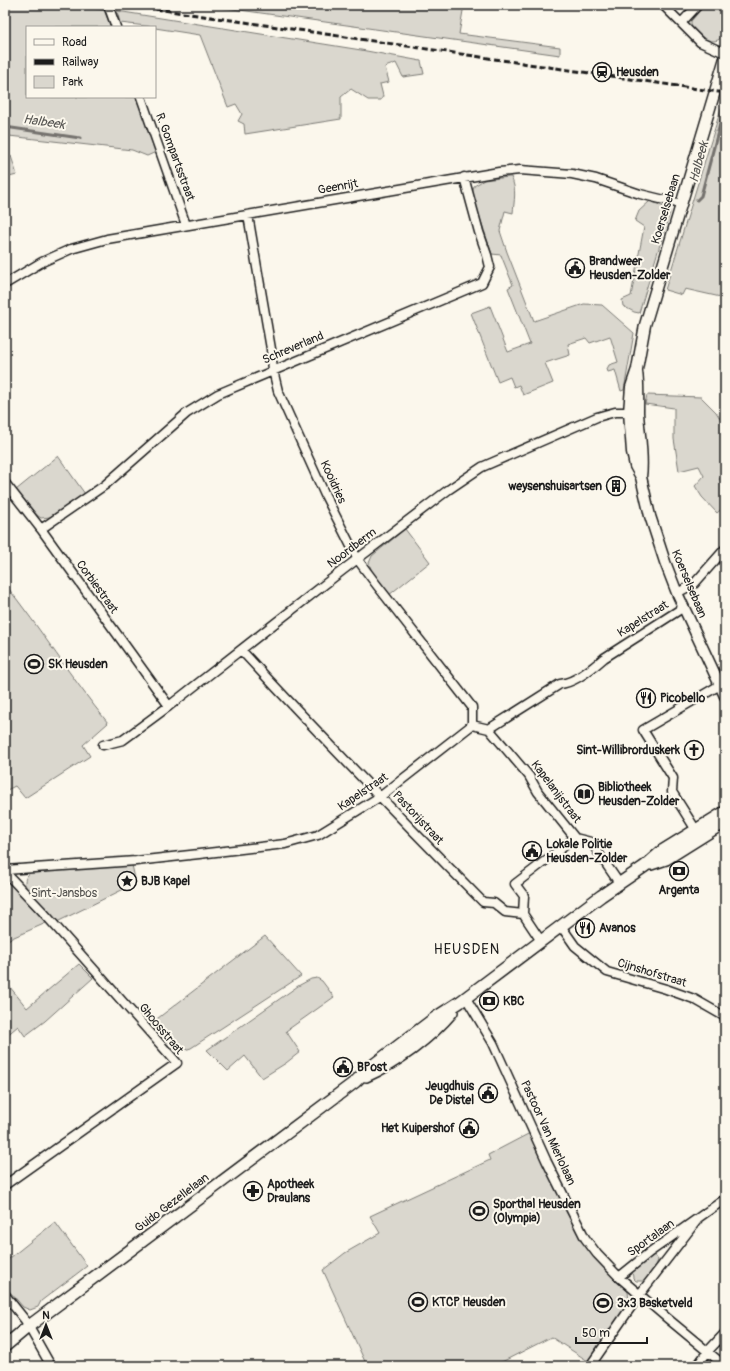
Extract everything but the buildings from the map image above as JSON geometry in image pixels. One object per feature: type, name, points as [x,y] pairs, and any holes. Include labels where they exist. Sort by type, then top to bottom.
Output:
[{"type":"main road","points":[[645,866],[662,851],[725,812]]},
{"type":"main road","points":[[645,866],[666,858],[725,822]]},
{"type":"main road","name":"Guido Gezellelaan","points":[[5,1346],[29,1326],[355,1082],[368,1068],[435,1018],[463,1000],[619,883],[645,866]]},
{"type":"street","points":[[108,5],[116,26]]},
{"type":"street","points":[[663,5],[700,42],[725,53]]},
{"type":"street","points":[[681,23],[698,5]]},
{"type":"street","name":"Koerselsebaan","points":[[725,58],[645,325],[637,369],[639,388],[634,412],[642,466],[641,477],[650,516],[677,593],[725,696]]},
{"type":"street","name":"R. Gompartsstraat","points":[[141,98],[186,225]]},
{"type":"street","name":"Geenrijt","points":[[5,284],[42,262],[71,249],[107,239],[464,177],[520,170],[572,174],[596,179],[640,194],[681,204]]},
{"type":"street","name":"Schreverland","points":[[41,529],[105,485],[187,414],[218,394],[482,283],[490,267],[488,255],[479,232],[464,177]]},
{"type":"street","name":"Kooidries","points":[[248,215],[271,350],[273,370],[281,398],[325,495],[358,560],[472,707],[472,724]]},
{"type":"street","name":"Noordberm","points":[[103,745],[123,740],[448,490],[482,468],[597,417],[615,412],[634,412]]},
{"type":"street","name":"Corbiestraat","points":[[5,483],[41,529],[169,706]]},
{"type":"street","points":[[677,593],[694,584],[725,549]]},
{"type":"street","name":"Kapelstraat","points":[[489,729],[560,684],[567,683],[596,665],[604,658],[684,607]]},
{"type":"street","name":"Pastorijstraat","points":[[241,650],[325,741],[483,902],[494,903],[505,912],[523,914]]},
{"type":"street","points":[[696,830],[672,792],[673,778],[643,730],[720,685]]},
{"type":"street","points":[[472,724],[489,729]]},
{"type":"street","name":"Kapelstraat","points":[[5,871],[136,861],[286,844],[318,835],[380,796],[472,724]]},
{"type":"street","name":"Kapelanijstraat","points":[[489,729],[529,776],[538,792],[575,838],[591,842],[619,883]]},
{"type":"street","points":[[541,941],[523,914],[524,896],[515,884],[575,838]]},
{"type":"street","name":"Ghoosstraat","points":[[5,871],[177,1063],[5,1185]]},
{"type":"street","name":"Cijnshofstraat","points":[[561,926],[575,946],[607,972],[666,989],[694,999],[725,1018]]},
{"type":"street","name":"Pastoor Van Mierlolaan","points":[[463,1000],[493,1043],[578,1226],[585,1238],[597,1254],[619,1277],[725,1366]]},
{"type":"street","name":"Sportalaan","points":[[619,1277],[650,1252],[725,1199]]},
{"type":"street","name":"Sportalaan","points":[[590,1366],[640,1294],[698,1219]]},
{"type":"street","points":[[5,1296],[29,1326],[51,1366]]},
{"type":"street","points":[[697,1366],[708,1351],[725,1333]]},
{"type":"green space","points":[[5,5],[69,5],[104,10],[111,26],[26,26],[26,98],[136,98],[156,152],[147,156],[132,150],[9,136],[5,137]]},
{"type":"green space","points":[[204,5],[464,5],[459,34],[560,47],[560,55]]},
{"type":"green space","points":[[705,5],[725,5],[726,29],[722,37],[718,40],[713,41],[703,38],[691,26],[691,21]]},
{"type":"green space","points":[[117,11],[361,50],[421,61],[424,74],[403,77],[396,63],[385,67],[389,82],[380,84],[383,96],[381,100],[368,100],[351,89],[341,97],[341,119],[245,134],[244,124],[238,121],[242,114],[236,104],[228,107],[200,35],[156,28],[156,26],[120,23]]},
{"type":"green space","points":[[723,102],[725,102],[725,298],[685,289],[682,295],[665,290]]},
{"type":"green space","points":[[11,156],[17,175],[5,178],[5,157]]},
{"type":"green space","points":[[511,177],[515,190],[513,213],[505,211],[500,231],[534,321],[584,304],[602,305],[634,333],[624,390],[621,391],[615,370],[608,372],[607,369],[609,365],[618,362],[610,336],[590,343],[586,338],[568,344],[570,355],[545,363],[553,383],[523,395],[519,385],[514,387],[510,377],[498,382],[471,313],[490,306],[508,352],[530,344],[508,288],[513,285],[501,255],[492,254],[472,194],[474,186],[484,180]]},
{"type":"green space","points":[[650,201],[667,208],[670,212],[639,313],[623,306],[622,300],[631,296],[644,227],[635,221],[639,211]]},
{"type":"green space","points":[[647,395],[701,397],[716,412],[725,426],[725,474],[719,479],[725,486],[725,506],[717,513],[702,497],[695,486],[704,476],[699,466],[679,471],[674,439],[674,408],[645,404]]},
{"type":"green space","points":[[58,456],[85,494],[50,517],[41,518],[16,490]]},
{"type":"green space","points":[[405,529],[430,562],[389,595],[372,572],[369,563],[372,556]]},
{"type":"green space","name":"SK Heusden","points":[[5,584],[81,689],[108,723],[83,745],[90,756],[25,798],[15,786],[5,791]]},
{"type":"green space","name":"Sint-Jansbos","points":[[132,865],[136,883],[57,922],[25,885],[26,878],[30,873]]},
{"type":"green space","name":"Sint-Jansbos","points":[[5,880],[12,885],[46,923],[5,941]]},
{"type":"green space","points":[[265,936],[301,976],[191,1048],[175,1053],[149,1025]]},
{"type":"green space","points":[[79,964],[93,978],[45,1021],[25,1036],[18,1026],[5,1037],[5,981],[27,1008]]},
{"type":"green space","points":[[317,978],[322,981],[334,997],[286,1031],[300,1052],[286,1063],[262,1078],[245,1056],[228,1071],[207,1050],[298,986],[311,979]]},
{"type":"green space","points":[[530,1133],[567,1213],[582,1239],[628,1292],[629,1301],[625,1310],[588,1361],[551,1337],[494,1366],[367,1366],[323,1270],[345,1253],[380,1233],[370,1216],[490,1160],[488,1155]]},
{"type":"green space","points":[[55,1222],[87,1266],[41,1301],[38,1307],[30,1310],[23,1307],[5,1286],[5,1262]]},
{"type":"green space","points":[[652,1255],[658,1260],[656,1266],[644,1281],[636,1281],[633,1278],[632,1270]]},
{"type":"waterway","name":"Halbeek","points":[[697,200],[701,196],[725,105]]},
{"type":"waterway","name":"Halbeek","points":[[5,127],[80,138]]},
{"type":"railway","points":[[129,5],[725,93]]},
{"type":"place","name":"Heusden","points":[[602,72]]},
{"type":"place","name":"Brandweer Heusden-Zolder","points":[[575,268]]},
{"type":"place","name":"weysenshuisartsen","points":[[616,486]]},
{"type":"place","name":"SK Heusden","points":[[34,664]]},
{"type":"place","name":"Picobello","points":[[646,698]]},
{"type":"place","name":"Sint-Willibrorduskerk","points":[[694,750]]},
{"type":"place","name":"Bibliotheek Heusden-Zolder","points":[[584,794]]},
{"type":"place","name":"Lokale Politie Heusden-Zolder","points":[[532,851]]},
{"type":"place","name":"Argenta","points":[[679,871]]},
{"type":"place","name":"BJB Kapel","points":[[127,881]]},
{"type":"place","name":"Avanos","points":[[585,928]]},
{"type":"place","name":"KBC","points":[[489,1001]]},
{"type":"place","name":"BPost","points":[[343,1067]]},
{"type":"place","name":"Jeugdhuis De Distel","points":[[488,1093]]},
{"type":"place","name":"Het Kuipershof","points":[[469,1128]]},
{"type":"place","name":"Apotheek Draulans","points":[[253,1191]]},
{"type":"place","name":"Sporthal Heusden (Olympia)","points":[[479,1211]]},
{"type":"place","name":"KTCP Heusden","points":[[418,1302]]},
{"type":"place","name":"3x3 Basketveld","points":[[603,1303]]},
{"type":"district","name":"HEUSDEN","points":[[467,949]]}]
